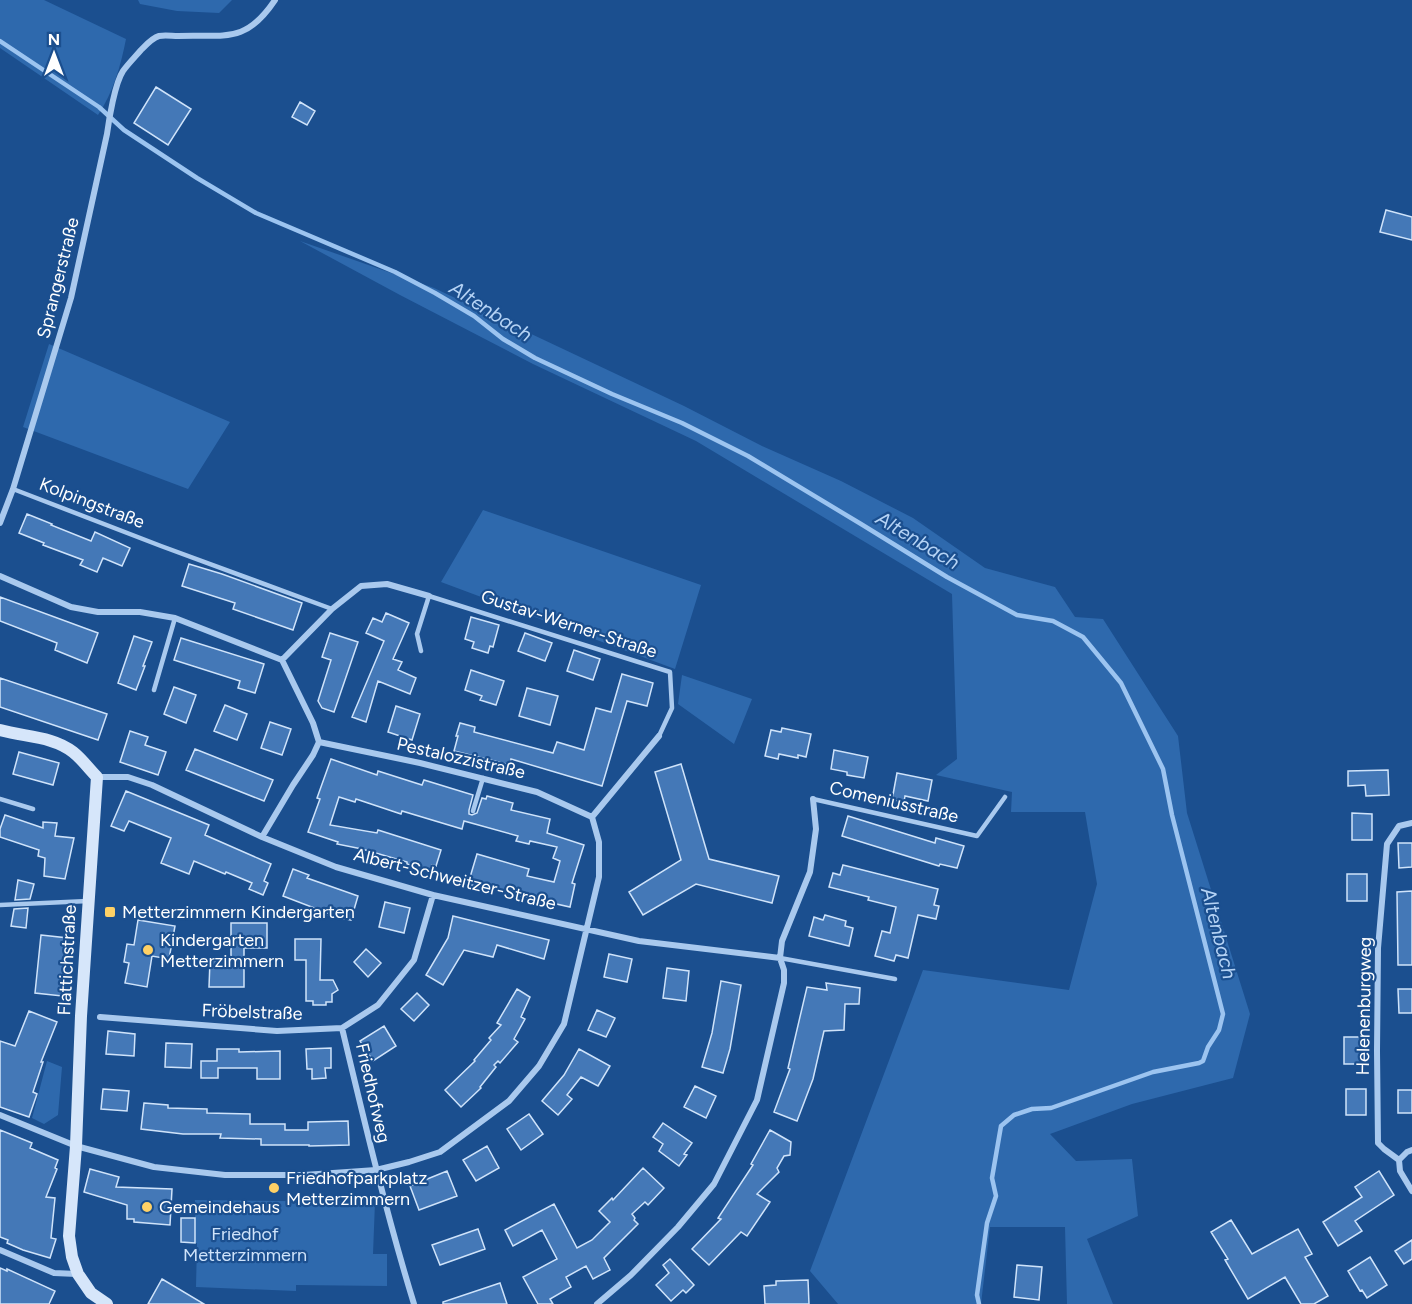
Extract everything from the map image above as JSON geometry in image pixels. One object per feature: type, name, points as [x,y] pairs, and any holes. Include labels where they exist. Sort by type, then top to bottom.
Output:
[{"type":"main road","points":[[0,730],[59,744],[73,752],[97,777]]},
{"type":"main road","name":"Flattichstraße","points":[[78,1274],[72,1257],[69,1236],[97,777]]},
{"type":"main road","points":[[78,1274],[91,1293],[107,1304]]},
{"type":"street","name":"Sprangerstraße","points":[[0,523],[13,489],[71,298],[111,108],[122,73],[147,44],[158,36],[236,34],[256,23],[274,0]]},
{"type":"street","points":[[0,576],[71,607],[98,612],[140,612],[175,618],[282,660],[313,723],[318,742],[313,755],[262,837]]},
{"type":"street","name":"Gustav-Werner-Straße","points":[[282,660],[332,609],[361,586],[387,584],[429,596]]},
{"type":"street","points":[[0,1115],[76,1146],[154,1167],[225,1175],[304,1175],[376,1170],[440,1152],[509,1101],[539,1066],[564,1024],[599,877],[599,842],[592,817],[659,736]]},
{"type":"street","name":"Pestalozzistraße","points":[[318,742],[420,763],[537,792],[592,817]]},
{"type":"street","name":"Albert-Schweitzer-Straße","points":[[97,777],[128,777],[152,785],[262,837],[336,867],[433,895],[639,941],[780,958]]},
{"type":"street","name":"Comeniusstraße","points":[[597,1304],[639,1267],[678,1227],[714,1184],[757,1100],[784,983],[784,970],[780,958],[782,941],[810,873],[816,829],[813,799]]},
{"type":"street","name":"Helenenburgweg","points":[[1412,823],[1399,826],[1387,844],[1378,948],[1377,1051],[1378,1143],[1399,1160],[1400,1171],[1412,1191]]},
{"type":"street","name":"Fröbelstraße","points":[[100,1017],[277,1031],[342,1028],[378,1005],[414,960],[433,895]]},
{"type":"street","name":"Friedhofweg","points":[[342,1028],[376,1170],[414,1304]]},
{"type":"street","points":[[1399,1160],[1412,1150]]},
{"type":"street","points":[[0,1250],[54,1274],[78,1274]]},
{"type":"lane","name":"Kolpingstraße","points":[[13,489],[332,609]]},
{"type":"lane","points":[[421,651],[417,634],[429,596]]},
{"type":"lane","name":"Gustav-Werner-Straße","points":[[429,596],[670,672],[672,708],[659,736]]},
{"type":"lane","points":[[154,690],[175,618]]},
{"type":"lane","points":[[473,811],[483,778]]},
{"type":"lane","name":"Comeniusstraße","points":[[813,799],[976,836],[1005,797]]},
{"type":"lane","points":[[0,799],[33,809]]},
{"type":"lane","points":[[0,905],[88,901]]},
{"type":"lane","name":"Albert-Schweitzer-Straße","points":[[780,958],[895,979]]},
{"type":"green space","points":[[0,0],[44,0],[126,39],[116,78],[98,115],[0,48]]},
{"type":"green space","points":[[138,0],[232,0],[219,13],[177,11],[140,4]]},
{"type":"green space","points":[[300,241],[434,288],[684,406],[762,446],[841,481],[913,518],[985,568],[1055,587],[1075,617],[1103,619],[1178,736],[1187,813],[1250,1014],[1233,1078],[1132,1104],[1050,1134],[1076,1161],[1132,1159],[1138,1216],[1087,1239],[1113,1304],[1067,1304],[1065,1227],[990,1227],[981,1304],[838,1304],[810,1271],[923,970],[1069,990],[1097,884],[1085,812],[1011,812],[1012,792],[936,775],[957,759],[952,594],[696,441],[533,364]]},
{"type":"green space","points":[[49,344],[230,422],[188,489],[23,427]]},
{"type":"green space","points":[[483,510],[701,585],[675,669],[441,582]]},
{"type":"green space","points":[[682,675],[752,699],[734,744],[678,704]]},
{"type":"green space","points":[[47,1061],[62,1067],[58,1115],[44,1124],[32,1118]]},
{"type":"green space","name":"Friedhof Metterzimmern","points":[[195,1200],[375,1202],[373,1254],[387,1254],[387,1286],[296,1285],[296,1291],[196,1287]]},
{"type":"building","points":[[156,87],[191,109],[168,145],[134,123]]},
{"type":"building","points":[[300,102],[315,111],[307,125],[292,117]]},
{"type":"building","points":[[1386,210],[1412,217],[1412,240],[1380,232]]},
{"type":"building","points":[[27,514],[91,541],[95,532],[130,548],[122,566],[103,558],[97,572],[80,565],[83,560],[19,533]]},
{"type":"building","points":[[189,564],[302,603],[293,630],[233,609],[235,603],[182,586]]},
{"type":"building","points":[[0,597],[98,633],[87,663],[55,650],[57,643],[0,621]]},
{"type":"building","points":[[386,613],[409,623],[393,659],[402,662],[398,670],[416,678],[410,694],[378,681],[366,722],[352,717],[384,641],[366,633],[373,618],[382,622]]},
{"type":"building","points":[[471,617],[499,625],[493,647],[490,646],[488,653],[472,648],[474,642],[465,639]]},
{"type":"building","points":[[330,633],[358,642],[334,712],[322,708],[318,701],[331,660],[322,657]]},
{"type":"building","points":[[525,633],[552,643],[545,661],[518,651]]},
{"type":"building","points":[[134,636],[152,642],[136,690],[118,683]]},
{"type":"building","points":[[181,638],[264,664],[255,693],[238,688],[240,681],[174,660]]},
{"type":"building","points":[[574,650],[600,659],[593,680],[567,671]]},
{"type":"building","points":[[471,670],[504,681],[496,705],[480,700],[482,696],[465,690]]},
{"type":"building","points":[[622,674],[653,683],[647,706],[627,701],[602,786],[511,759],[510,765],[454,751],[460,723],[475,727],[474,732],[553,753],[557,742],[584,750],[596,708],[611,712]]},
{"type":"building","points":[[0,678],[107,714],[98,740],[0,707]]},
{"type":"building","points":[[174,687],[196,695],[186,723],[164,714]]},
{"type":"building","points":[[527,688],[558,696],[550,725],[519,716]]},
{"type":"building","points":[[225,705],[247,714],[237,740],[214,731]]},
{"type":"building","points":[[396,706],[420,714],[412,740],[388,732]]},
{"type":"building","points":[[270,722],[291,729],[282,755],[261,748]]},
{"type":"building","points":[[782,728],[811,734],[806,757],[798,755],[798,758],[779,754],[778,759],[765,756],[771,730],[781,732]]},
{"type":"building","points":[[130,731],[148,737],[145,745],[166,752],[158,775],[120,762]]},
{"type":"building","points":[[195,749],[273,780],[264,801],[186,770]]},
{"type":"building","points":[[834,750],[868,757],[864,778],[831,769]]},
{"type":"building","points":[[19,752],[59,763],[53,785],[13,774]]},
{"type":"building","points":[[331,759],[377,775],[378,771],[422,785],[424,780],[473,795],[469,810],[469,814],[472,815],[477,813],[482,798],[486,799],[487,796],[513,803],[511,810],[550,819],[547,833],[584,845],[572,883],[575,884],[570,907],[488,886],[487,890],[468,884],[477,854],[529,869],[527,876],[554,882],[560,861],[553,858],[557,847],[530,841],[529,844],[516,841],[518,836],[464,821],[462,829],[402,811],[401,814],[356,799],[355,802],[339,797],[330,825],[377,833],[378,830],[441,850],[436,866],[432,865],[430,871],[407,864],[407,862],[337,844],[338,842],[308,832]]},
{"type":"building","points":[[681,764],[709,859],[779,876],[772,903],[696,884],[643,915],[629,892],[681,860],[655,772]]},
{"type":"building","points":[[1388,770],[1389,795],[1366,796],[1365,785],[1348,786],[1348,771]]},
{"type":"building","points":[[897,773],[932,780],[928,801],[905,796],[904,802],[892,800]]},
{"type":"building","points":[[126,791],[209,825],[205,835],[271,864],[264,881],[268,883],[263,895],[249,889],[252,883],[194,861],[189,874],[161,863],[171,838],[129,821],[124,831],[111,826]]},
{"type":"building","points":[[1352,813],[1372,814],[1372,840],[1352,840]]},
{"type":"building","points":[[5,815],[43,828],[43,822],[57,823],[55,836],[74,838],[65,879],[44,876],[45,858],[38,856],[39,850],[0,837]]},
{"type":"building","points":[[848,816],[935,843],[936,838],[964,846],[957,868],[940,864],[939,866],[842,836]]},
{"type":"building","points":[[1398,843],[1412,843],[1412,867],[1399,868]]},
{"type":"building","points":[[843,865],[938,889],[934,905],[939,906],[936,919],[918,915],[908,958],[896,955],[894,961],[875,956],[882,931],[890,933],[896,907],[868,900],[869,897],[829,887],[833,873],[840,875]]},
{"type":"building","points":[[293,869],[309,875],[307,878],[358,896],[351,920],[329,915],[283,896]]},
{"type":"building","points":[[1347,874],[1367,874],[1367,901],[1347,901]]},
{"type":"building","points":[[18,880],[34,884],[30,899],[15,900]]},
{"type":"building","points":[[1412,891],[1412,965],[1398,965],[1397,892]]},
{"type":"building","points":[[385,902],[410,908],[404,933],[379,927]]},
{"type":"building","points":[[28,908],[26,928],[11,926],[14,909]]},
{"type":"building","points":[[825,915],[846,921],[845,926],[853,928],[849,946],[809,936],[814,917],[823,920]]},
{"type":"building","points":[[453,916],[549,940],[544,959],[497,945],[493,957],[464,950],[443,985],[426,975],[448,938]]},
{"type":"building","name":"Kindergarten Metterzimmern","points":[[138,920],[175,926],[169,959],[152,956],[147,987],[125,983],[129,963],[124,962],[127,944],[134,945]]},
{"type":"building","points":[[231,923],[267,923],[267,948],[244,948],[244,987],[209,987],[210,961],[231,961]]},
{"type":"building","points":[[41,935],[68,938],[62,996],[35,993]]},
{"type":"building","points":[[295,939],[321,939],[320,980],[333,980],[338,990],[332,994],[332,1002],[326,1002],[326,1005],[313,1005],[313,1001],[306,1001],[306,960],[295,960]]},
{"type":"building","points":[[366,949],[381,963],[368,977],[354,962]]},
{"type":"building","points":[[609,954],[632,959],[627,982],[604,977]]},
{"type":"building","points":[[667,968],[689,971],[686,1001],[663,998]]},
{"type":"building","points":[[721,981],[741,985],[730,1049],[723,1073],[702,1067],[712,1033]]},
{"type":"building","points":[[826,983],[860,988],[859,1004],[845,1004],[844,1030],[824,1031],[813,1079],[797,1121],[774,1112],[790,1069],[788,1068],[807,987],[827,990]]},
{"type":"building","points":[[517,989],[530,997],[521,1017],[525,1019],[514,1039],[518,1042],[500,1063],[498,1061],[494,1065],[496,1067],[481,1088],[461,1107],[445,1090],[475,1061],[491,1040],[489,1038],[501,1025],[497,1023]]},
{"type":"building","points":[[1398,989],[1412,989],[1412,1013],[1399,1013]]},
{"type":"building","points":[[417,993],[429,1005],[414,1021],[401,1009]]},
{"type":"building","points":[[597,1010],[615,1018],[606,1037],[588,1030]]},
{"type":"building","points":[[29,1011],[57,1022],[41,1062],[43,1062],[33,1092],[37,1094],[29,1117],[0,1107],[0,1041],[15,1046]]},
{"type":"building","points":[[384,1026],[396,1046],[373,1061],[360,1041]]},
{"type":"building","points":[[108,1031],[135,1034],[134,1056],[106,1054]]},
{"type":"building","points":[[1344,1037],[1364,1037],[1364,1064],[1344,1064]]},
{"type":"building","points":[[166,1043],[192,1044],[191,1068],[165,1067]]},
{"type":"building","points":[[331,1048],[331,1068],[325,1068],[326,1078],[312,1079],[312,1069],[307,1069],[306,1049]]},
{"type":"building","points":[[217,1049],[239,1049],[239,1052],[280,1051],[280,1079],[257,1079],[257,1068],[218,1068],[218,1078],[201,1078],[201,1061],[217,1061]]},
{"type":"building","points":[[579,1049],[610,1066],[598,1086],[581,1077],[567,1095],[572,1099],[558,1115],[542,1101],[564,1075]]},
{"type":"building","points":[[695,1086],[716,1096],[706,1118],[684,1107]]},
{"type":"building","points":[[103,1089],[129,1091],[127,1111],[101,1109]]},
{"type":"building","points":[[1346,1089],[1366,1089],[1366,1115],[1346,1115]]},
{"type":"building","points":[[1398,1090],[1412,1090],[1412,1113],[1398,1113]]},
{"type":"building","points":[[144,1103],[168,1105],[168,1108],[207,1109],[207,1113],[250,1114],[250,1124],[285,1124],[285,1130],[308,1130],[308,1122],[348,1121],[349,1145],[261,1145],[261,1139],[220,1138],[221,1134],[183,1134],[141,1129]]},
{"type":"building","points":[[529,1114],[543,1134],[521,1150],[507,1129]]},
{"type":"building","points":[[663,1123],[692,1143],[679,1166],[659,1151],[663,1144],[653,1137]]},
{"type":"building","points":[[0,1130],[32,1143],[30,1148],[58,1160],[55,1168],[57,1169],[46,1197],[55,1198],[51,1238],[56,1239],[50,1258],[23,1250],[0,1237]]},
{"type":"building","points":[[770,1130],[791,1142],[790,1155],[784,1156],[777,1168],[779,1172],[757,1194],[770,1202],[747,1236],[741,1232],[709,1265],[692,1249],[721,1219],[718,1218],[753,1165],[751,1164]]},
{"type":"building","points":[[487,1146],[499,1168],[476,1181],[463,1160]]},
{"type":"building","points":[[643,1168],[664,1188],[648,1205],[645,1202],[632,1214],[638,1224],[604,1258],[610,1270],[593,1279],[586,1266],[566,1277],[571,1287],[550,1299],[553,1304],[538,1304],[523,1277],[557,1259],[542,1230],[513,1246],[505,1230],[554,1204],[577,1248],[592,1240],[610,1222],[599,1211],[612,1198],[613,1200]]},
{"type":"building","points":[[90,1169],[119,1177],[116,1187],[172,1189],[170,1225],[134,1222],[134,1219],[127,1219],[127,1205],[84,1192]]},
{"type":"building","points":[[447,1171],[457,1196],[419,1210],[410,1186]]},
{"type":"building","points":[[1379,1171],[1394,1195],[1355,1221],[1362,1231],[1338,1246],[1323,1222],[1362,1197],[1355,1187]]},
{"type":"building","points":[[181,1218],[195,1218],[195,1243],[181,1242]]},
{"type":"building","points":[[1231,1220],[1252,1254],[1298,1229],[1312,1254],[1305,1257],[1328,1296],[1314,1304],[1301,1304],[1285,1277],[1248,1299],[1225,1260],[1228,1259],[1211,1232]]},
{"type":"building","points":[[478,1229],[485,1249],[440,1265],[432,1245]]},
{"type":"building","points":[[1412,1240],[1412,1259],[1404,1264],[1395,1251]]},
{"type":"building","points":[[1370,1257],[1387,1285],[1367,1298],[1348,1271]]},
{"type":"building","points":[[670,1259],[694,1285],[686,1293],[683,1290],[671,1301],[656,1285],[669,1273],[663,1265]]},
{"type":"building","points":[[1017,1265],[1042,1267],[1039,1300],[1014,1297]]},
{"type":"building","points":[[0,1268],[55,1291],[49,1304],[0,1304]]},
{"type":"building","points":[[162,1279],[204,1304],[148,1304]]},
{"type":"building","points":[[808,1280],[809,1304],[765,1304],[764,1286],[776,1285],[776,1281]]},
{"type":"building","points":[[500,1283],[507,1304],[443,1304],[443,1302]]},
{"type":"waterway","name":"Altenbach","points":[[0,41],[99,107],[124,130],[256,213],[395,272],[474,316],[503,339],[535,358],[682,423],[748,456],[947,577],[1017,615],[1053,621],[1083,637],[1121,683],[1163,769],[1172,815],[1223,1014],[1219,1030],[1208,1047],[1203,1061],[1153,1072],[1051,1108],[1032,1109],[1014,1115],[1001,1126],[992,1178],[996,1196],[987,1223],[977,1295],[979,1304]]},
{"type":"place","name":"Metterzimmern Kindergarten","points":[[110,912]]},
{"type":"place","name":"Kindergarten Metterzimmern","points":[[148,950]]},
{"type":"place","name":"Friedhofparkplatz Metterzimmern","points":[[274,1188]]},
{"type":"place","name":"Gemeindehaus","points":[[147,1207]]}]
